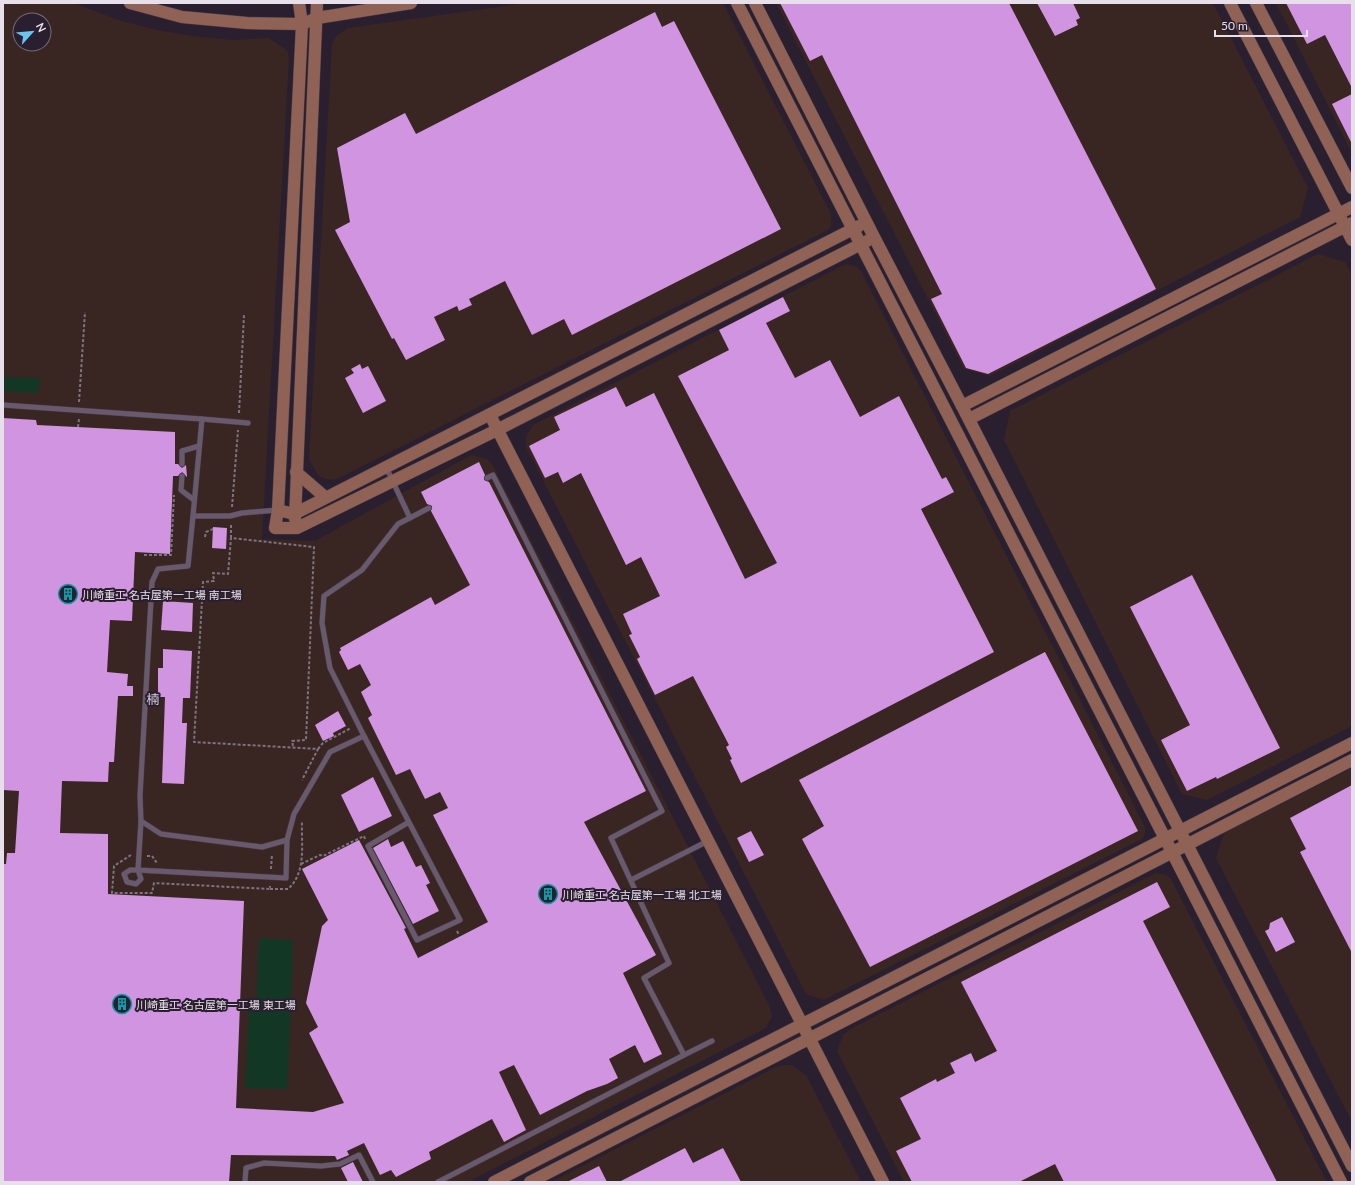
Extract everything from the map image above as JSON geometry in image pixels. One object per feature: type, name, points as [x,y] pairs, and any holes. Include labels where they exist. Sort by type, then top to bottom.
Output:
[{"type":"street","points":[[130,3],[182,17],[247,23],[302,24],[317,18],[411,3]]},
{"type":"street","points":[[299,3],[302,24],[278,510],[275,528],[297,528],[497,430],[874,237]]},
{"type":"street","points":[[297,528],[294,514],[317,3]]},
{"type":"street","points":[[737,3],[1341,1182]]},
{"type":"street","points":[[755,3],[1352,1166]]},
{"type":"street","points":[[1230,3],[1339,214],[1349,225],[1352,240]]},
{"type":"street","points":[[1256,3],[1352,188]]},
{"type":"street","points":[[962,406],[1352,207]]},
{"type":"street","points":[[278,510],[294,514],[867,222]]},
{"type":"street","points":[[969,420],[1349,225]]},
{"type":"street","points":[[490,415],[882,1182]]},
{"type":"street","points":[[296,472],[325,497]]},
{"type":"street","points":[[494,1182],[1352,743]]},
{"type":"street","points":[[530,1182],[1352,760]]},
{"type":"lane","points":[[3,406],[248,423]]},
{"type":"lane","points":[[202,419],[194,500],[194,516],[188,566],[158,569],[152,582],[140,796],[141,821],[138,870],[286,878],[287,840],[294,814],[330,752],[364,736]]},
{"type":"lane","points":[[182,464],[182,451],[199,446]]},
{"type":"lane","points":[[386,467],[410,518]]},
{"type":"lane","points":[[487,478],[493,475],[662,811],[611,838],[669,963],[644,978],[684,1055]]},
{"type":"lane","points":[[182,476],[181,490],[194,500]]},
{"type":"lane","points":[[409,822],[368,846],[416,940],[460,920],[330,668],[322,623],[324,596],[362,570],[398,524],[429,508]]},
{"type":"lane","points":[[194,516],[230,516],[242,513],[278,510]]},
{"type":"lane","points":[[141,821],[161,834],[262,847],[287,840]]},
{"type":"lane","points":[[631,880],[708,841]]},
{"type":"lane","points":[[438,1182],[712,1041]]},
{"type":"lane","points":[[245,1182],[246,1168],[264,1164],[321,1166],[340,1164],[359,1155],[373,1182]]},
{"type":"path","points":[[80,379],[85,312]]},
{"type":"path","points":[[144,555],[171,555],[174,489],[181,490]]},
{"type":"path","points":[[205,537],[206,532],[213,529]]},
{"type":"path","points":[[293,746],[292,741],[306,740],[314,547],[231,538],[228,574],[213,573],[214,581],[203,582],[194,742],[293,746],[318,749]]},
{"type":"path","points":[[302,781],[318,749],[323,743],[352,727],[358,739]]},
{"type":"path","points":[[301,864],[320,854],[323,856],[364,836],[368,846]]},
{"type":"path","points":[[159,865],[152,856],[129,855],[114,866],[112,893],[152,893],[154,883],[270,889],[272,844]]},
{"type":"path","points":[[264,869],[271,869]]},
{"type":"path","points":[[453,923],[459,935]]},
{"type":"shaded area","points":[[3,3],[74,3],[121,21],[157,30],[232,40],[268,38],[287,50],[289,58],[262,539],[315,541],[471,455],[487,459],[492,464],[770,1007],[772,1016],[766,1028],[468,1182],[3,1182]]},
{"type":"shaded area","points":[[526,3],[723,3],[831,214],[831,226],[828,230],[339,478],[332,480],[325,479],[318,475],[309,459],[332,44],[336,36],[348,28]]},
{"type":"shaded area","points":[[776,3],[1213,3],[1308,188],[1300,217],[990,376],[964,369]]},
{"type":"shaded area","points":[[1276,3],[1352,3],[1352,153]]},
{"type":"shaded area","points":[[1318,254],[1345,262],[1352,276],[1352,726],[1207,800],[1182,794],[1004,440],[1010,411]]},
{"type":"shaded area","points":[[846,264],[857,267],[861,271],[1145,827],[1145,834],[1142,839],[824,1000],[806,994],[526,447],[526,437],[533,425]]},
{"type":"shaded area","points":[[1352,768],[1352,1122],[1216,858],[1224,833]]},
{"type":"shaded area","points":[[1156,873],[1166,875],[1171,879],[1327,1182],[904,1182],[837,1051],[843,1035],[852,1028]]},
{"type":"shaded area","points":[[792,1065],[806,1075],[861,1182],[551,1182],[776,1067]]},
{"type":"green space","points":[[3,377],[41,378],[38,393],[3,391]]},
{"type":"green space","points":[[259,938],[293,940],[291,1008],[256,1006]]},
{"type":"green space","points":[[249,1007],[291,1009],[287,1089],[245,1088]]},
{"type":"building","points":[[780,3],[1009,3],[1156,289],[988,374],[966,368],[931,299],[942,294],[822,55],[810,61]]},
{"type":"building","points":[[1037,3],[1073,3],[1080,18],[1076,20],[1078,25],[1055,36]]},
{"type":"building","points":[[1286,3],[1352,3],[1352,88],[1325,35],[1307,44]]},
{"type":"building","points":[[655,12],[662,27],[674,21],[781,229],[572,335],[564,319],[532,335],[505,281],[469,299],[472,305],[459,311],[457,306],[434,317],[445,340],[406,360],[394,338],[392,339],[335,230],[350,222],[337,148],[405,113],[416,134]]},
{"type":"building","points":[[1352,94],[1352,144],[1332,104]]},
{"type":"building","points":[[783,297],[790,311],[766,323],[795,378],[830,360],[860,417],[899,396],[942,479],[946,477],[954,492],[921,509],[994,652],[741,783],[730,760],[732,759],[726,747],[729,745],[693,676],[655,695],[637,659],[640,657],[629,635],[632,634],[623,614],[660,596],[641,557],[626,565],[581,473],[563,483],[558,472],[545,478],[529,446],[560,430],[554,417],[616,387],[626,407],[654,393],[745,579],[777,563],[678,376],[729,350],[719,330]]},
{"type":"building","points":[[360,364],[362,369],[368,366],[386,401],[363,413],[345,378],[354,373],[351,369]]},
{"type":"building","points":[[3,418],[36,420],[37,425],[175,432],[175,464],[178,464],[182,468],[186,465],[187,477],[182,472],[178,476],[173,476],[170,554],[135,552],[132,621],[110,620],[107,672],[128,674],[127,686],[133,686],[133,696],[118,696],[114,762],[109,762],[108,782],[62,781],[60,833],[108,834],[108,894],[244,901],[236,1108],[313,1112],[344,1103],[309,1033],[318,1027],[306,1003],[322,926],[328,920],[302,869],[359,840],[406,928],[404,929],[418,958],[488,922],[433,815],[448,808],[440,792],[425,799],[410,769],[396,775],[368,718],[372,715],[361,692],[371,685],[360,664],[348,670],[339,652],[341,650],[340,648],[431,597],[435,605],[470,585],[431,511],[432,506],[427,504],[421,492],[479,462],[485,475],[484,480],[489,482],[646,791],[584,822],[656,955],[623,973],[662,1054],[644,1063],[635,1045],[609,1059],[618,1078],[607,1084],[587,1091],[540,1115],[514,1065],[499,1072],[526,1130],[504,1142],[492,1119],[429,1152],[431,1159],[396,1177],[391,1170],[380,1175],[364,1143],[347,1151],[349,1155],[337,1160],[335,1156],[231,1155],[229,1182],[3,1182],[3,864],[6,864],[7,853],[15,853],[19,791],[3,790]]},
{"type":"building","points":[[213,527],[227,528],[226,549],[212,548]]},
{"type":"building","points":[[1192,575],[1280,748],[1217,779],[1216,777],[1187,791],[1161,740],[1190,725],[1130,607]]},
{"type":"building","points":[[163,601],[193,603],[192,632],[161,630]]},
{"type":"building","points":[[163,649],[192,651],[190,698],[183,698],[182,723],[187,723],[184,784],[162,783],[165,697],[158,697],[158,668],[163,668]]},
{"type":"building","points":[[1045,652],[1138,831],[870,967],[802,839],[824,826],[799,780]]},
{"type":"building","points":[[338,711],[346,726],[333,733],[334,736],[323,741],[315,725]]},
{"type":"building","points":[[373,777],[392,816],[359,832],[341,795]]},
{"type":"building","points":[[1352,785],[1352,953],[1300,852],[1306,849],[1290,818]]},
{"type":"building","points":[[751,831],[764,855],[749,862],[737,838]]},
{"type":"building","points":[[388,839],[391,847],[403,841],[416,867],[421,865],[430,883],[426,885],[439,911],[413,924],[373,848]]},
{"type":"building","points":[[1157,882],[1170,907],[1143,921],[1277,1182],[1064,1182],[1055,1164],[1019,1182],[912,1182],[896,1151],[921,1139],[900,1098],[936,1079],[937,1082],[955,1073],[950,1063],[971,1053],[975,1062],[997,1051],[961,982]]},
{"type":"building","points":[[1282,917],[1295,942],[1276,952],[1265,931],[1269,929],[1270,923]]},
{"type":"building","points":[[685,1148],[693,1163],[723,1148],[741,1182],[619,1182]]},
{"type":"building","points":[[353,1162],[363,1182],[348,1182],[341,1168]]},
{"type":"building","points":[[599,1166],[607,1182],[567,1182]]},
{"type":"place","name":"川崎重工 名古屋第一工場 南工場","points":[[68,594]]},
{"type":"place","name":"川崎重工 名古屋第一工場 北工場","points":[[548,894]]},
{"type":"place","name":"川崎重工 名古屋第一工場 東工場","points":[[122,1004]]},
{"type":"district","name":"楠","points":[[153,699]]}]
